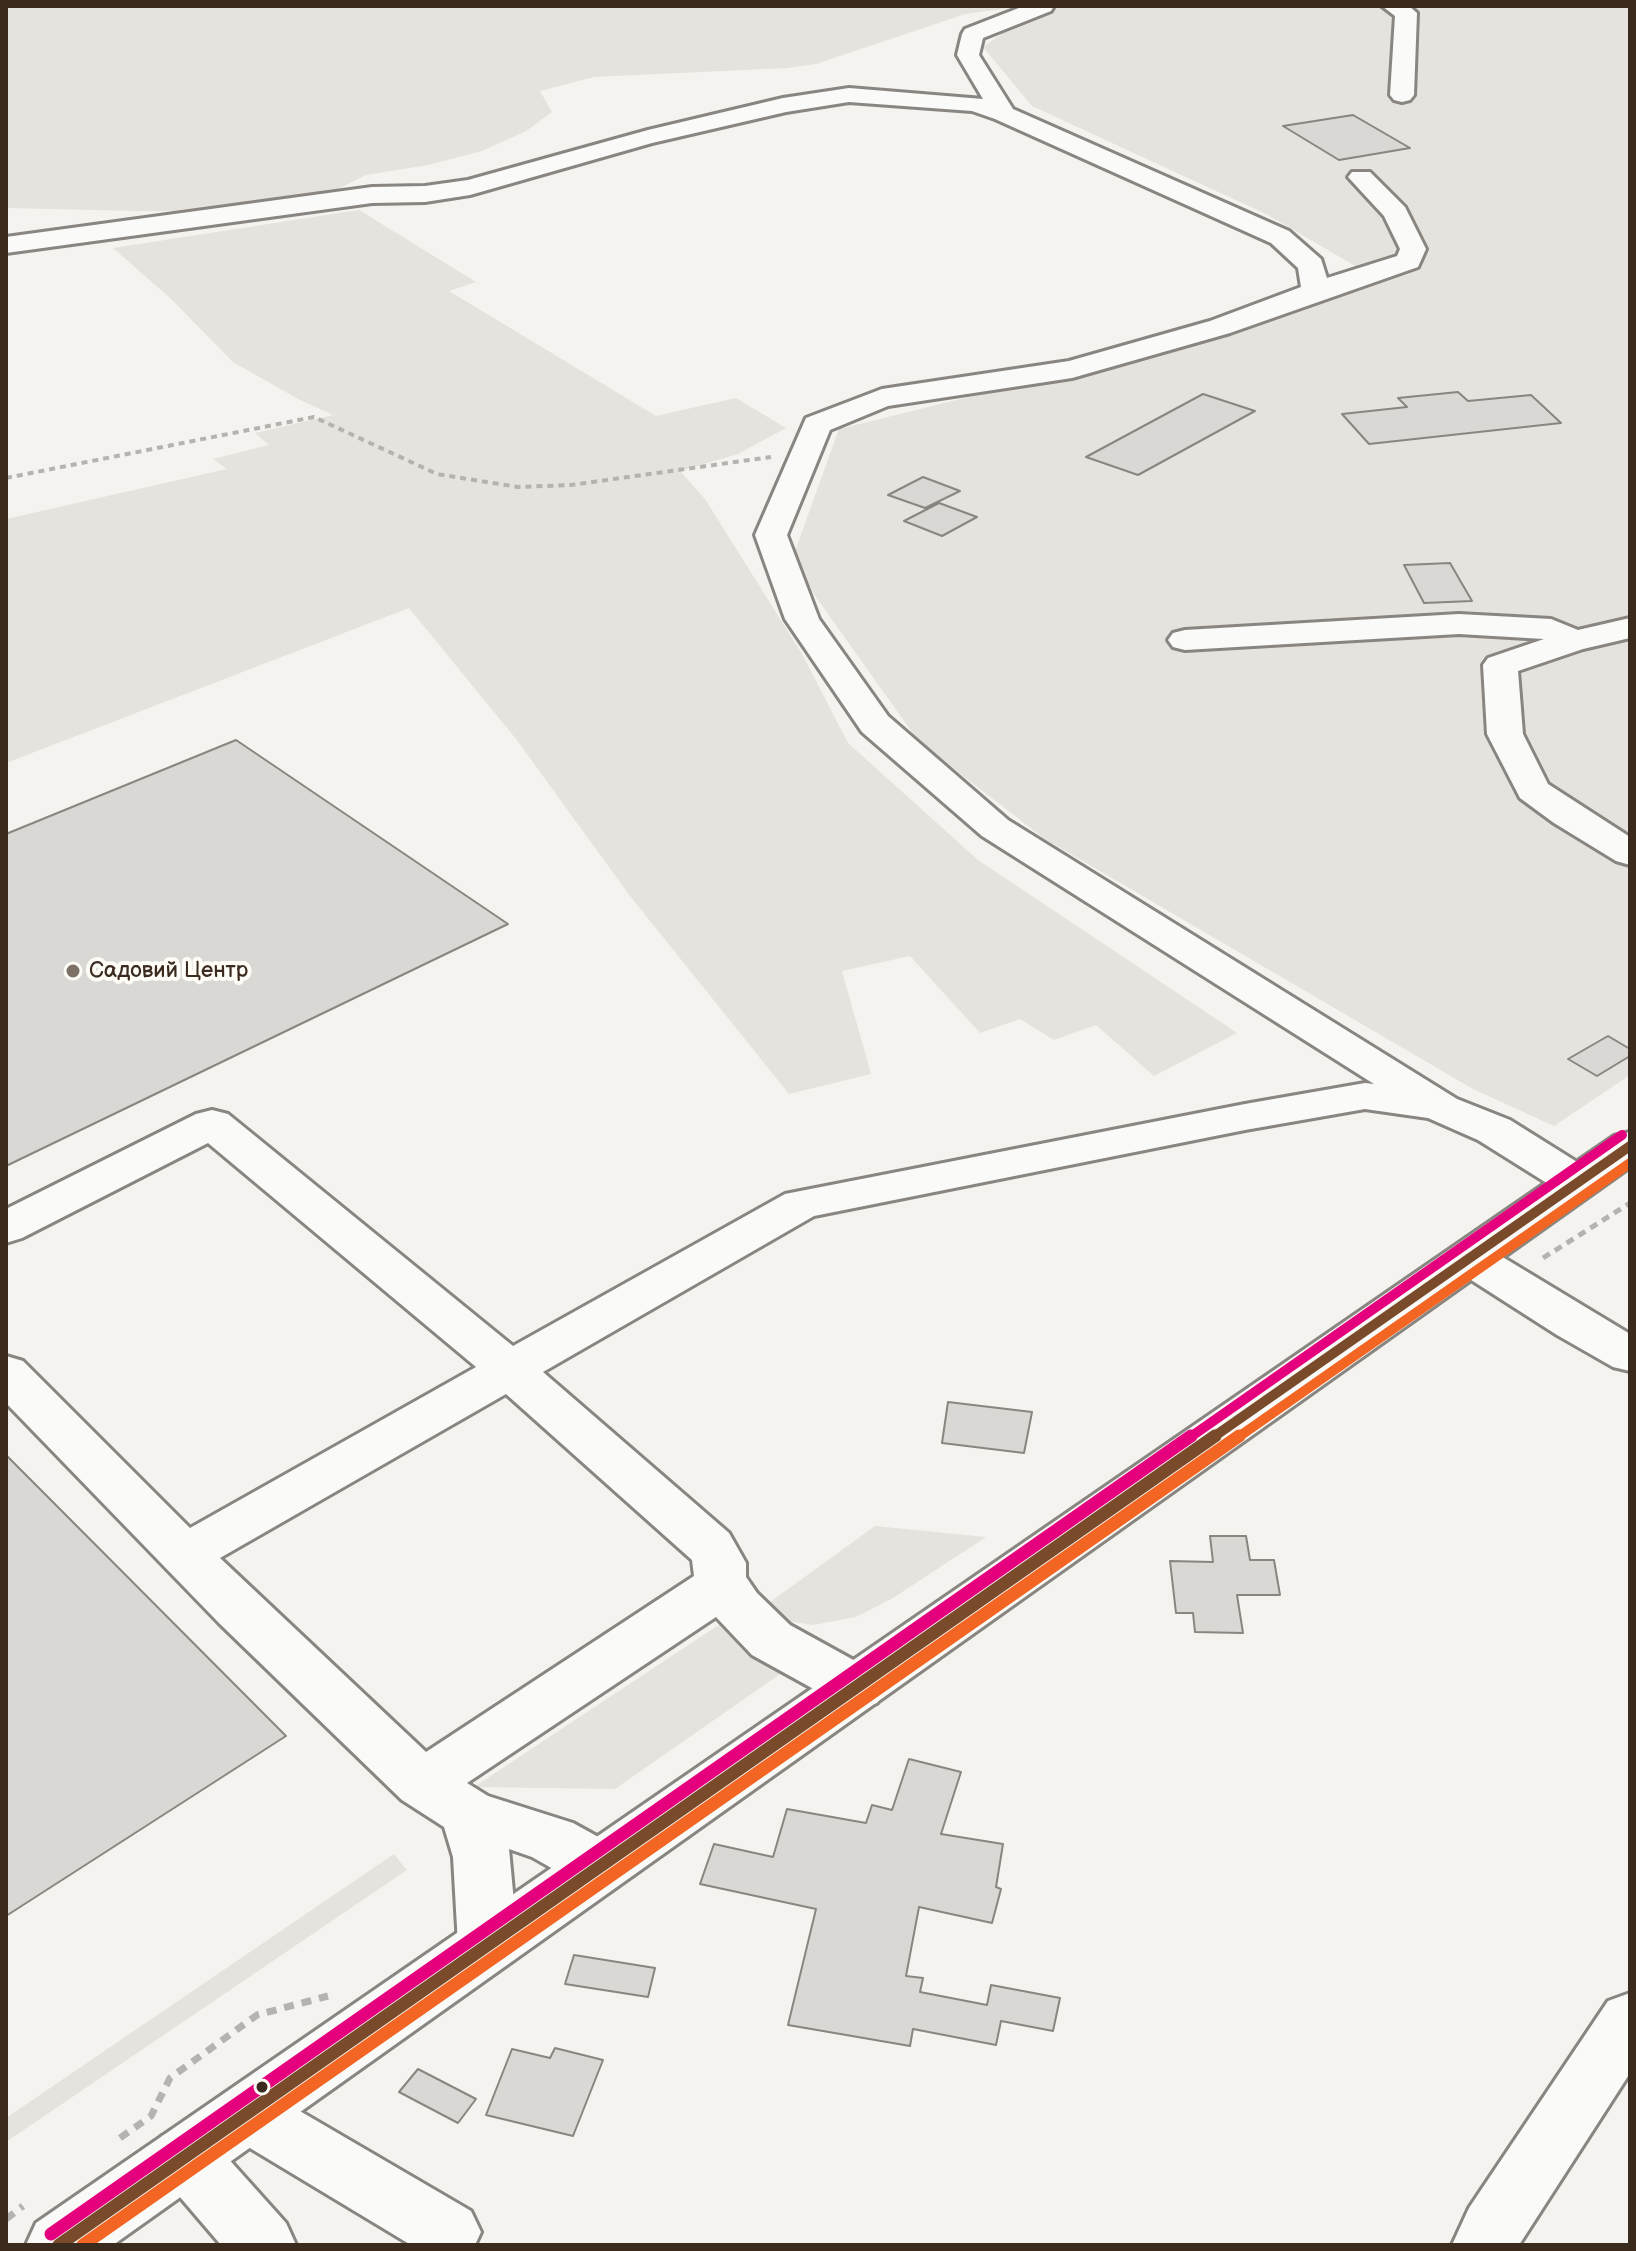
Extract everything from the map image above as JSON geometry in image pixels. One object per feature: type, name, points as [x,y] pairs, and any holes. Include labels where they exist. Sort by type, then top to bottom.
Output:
[{"type":"main road","points":[[1004,114],[968,55],[973,34],[1043,6]]},
{"type":"main road","points":[[1393,6],[1406,13],[1402,95]]},
{"type":"main road","points":[[6,245],[359,197],[425,194],[470,187],[648,137],[743,117],[783,105],[849,95],[975,104],[1004,114],[1280,237],[1311,265],[1316,291]]},
{"type":"main road","points":[[1361,177],[1396,213],[1413,249],[1408,261],[1220,327],[1072,369],[882,398],[817,424],[771,535],[802,619],[875,724],[995,828],[1442,1108],[1494,1130],[1577,1182]]},
{"type":"main road","points":[[1185,640],[1459,624],[1551,629],[1573,641]]},
{"type":"main road","points":[[1630,628],[1573,641],[1500,665],[1505,734],[1533,790],[1567,815],[1630,853]]},
{"type":"main road","points":[[184,1555],[801,1204],[1365,1096],[1442,1108]]},
{"type":"main road","points":[[6,1228],[212,1124],[510,1370],[711,1547],[720,1563],[720,1579],[738,1607],[771,1640],[858,1688]]},
{"type":"main road","points":[[45,2223],[185,2156],[1630,1146]]},
{"type":"main road","points":[[1470,1258],[1574,1324],[1630,1355]]},
{"type":"main road","points":[[6,1373],[184,1555],[446,1798],[482,1857],[488,1945]]},
{"type":"main road","points":[[446,1798],[710,1594],[720,1579]]},
{"type":"main road","points":[[446,1798],[552,1840],[599,1866]]},
{"type":"main road","points":[[1485,2245],[1492,2229],[1630,2020]]},
{"type":"main road","points":[[247,2113],[448,2232]]},
{"type":"main road","points":[[185,2156],[263,2245]]},
{"type":"path","points":[[6,478],[314,417],[437,474],[518,487],[571,485],[804,452]]},
{"type":"path","points":[[115,2141],[151,2116],[170,2078],[257,2015],[326,1997],[338,1989]]},
{"type":"path","points":[[6,2219],[45,2223]]},
{"type":"shaded area","points":[[6,6],[1010,8],[965,14],[816,64],[594,77],[540,91],[552,112],[526,131],[482,151],[428,165],[366,175],[336,190],[277,201],[204,211],[138,211],[6,208]]},
{"type":"shaded area","points":[[1059,6],[1630,6],[1630,1075],[1554,1126],[1473,1089],[1045,839],[919,742],[791,562],[839,429],[1204,339],[1369,274],[1266,214],[1032,106],[983,47],[1003,33]]},
{"type":"shaded area","points":[[359,210],[476,282],[449,291],[656,416],[736,398],[786,428],[738,454],[680,471],[705,499],[802,654],[848,743],[978,860],[1237,1033],[1154,1076],[1096,1025],[1054,1040],[1020,1019],[980,1033],[910,956],[842,971],[871,1074],[789,1094],[630,896],[516,739],[409,608],[6,763],[6,519],[227,469],[213,459],[269,445],[255,433],[333,415],[233,362],[170,298],[113,248]]},
{"type":"shaded area","points":[[875,1526],[986,1537],[893,1598],[856,1617],[813,1625],[782,1620],[766,1605]]},
{"type":"shaded area","points":[[720,1624],[783,1672],[615,1789],[474,1787]]},
{"type":"shaded area","points":[[394,1854],[407,1870],[6,2142],[6,2118]]},
{"type":"building","points":[[1353,115],[1410,148],[1339,160],[1283,126]]},
{"type":"building","points":[[1458,392],[1468,401],[1531,395],[1561,423],[1369,444],[1342,414],[1407,407],[1398,398]]},
{"type":"building","points":[[1203,394],[1255,411],[1138,475],[1086,457]]},
{"type":"building","points":[[923,477],[960,491],[925,508],[888,495]]},
{"type":"building","points":[[939,503],[977,517],[942,536],[904,521]]},
{"type":"building","points":[[1450,563],[1472,601],[1424,603],[1404,565]]},
{"type":"building","points":[[236,740],[508,924],[6,1166],[6,834]]},
{"type":"building","points":[[1608,1036],[1630,1049],[1630,1056],[1597,1076],[1568,1059]]},
{"type":"building","points":[[948,1402],[1032,1412],[1024,1453],[942,1443]]},
{"type":"building","points":[[6,1455],[286,1736],[6,1916]]},
{"type":"building","points":[[1210,1536],[1246,1536],[1250,1560],[1274,1560],[1280,1595],[1237,1595],[1243,1633],[1195,1632],[1193,1613],[1176,1613],[1170,1561],[1213,1562]]},
{"type":"building","points":[[909,1759],[961,1772],[941,1834],[1003,1844],[996,1887],[1001,1889],[992,1923],[919,1907],[906,1976],[923,1978],[920,1992],[987,2005],[991,1985],[1060,1998],[1053,2031],[1001,2021],[996,2045],[913,2029],[910,2046],[788,2025],[816,1909],[700,1884],[714,1844],[773,1857],[787,1809],[866,1823],[872,1805],[892,1810]]},
{"type":"building","points":[[574,1955],[655,1968],[648,1997],[565,1984]]},
{"type":"building","points":[[555,2048],[603,2060],[573,2136],[486,2115],[512,2049],[550,2058]]},
{"type":"building","points":[[418,2069],[476,2099],[458,2123],[399,2092]]},
{"type":"transit line","points":[[51,2234],[1622,1135]]},
{"type":"transit line","points":[[59,2245],[1630,1146]]},
{"type":"transit line","points":[[83,2245],[1630,1163]]},
{"type":"place","name":"Садовий Центр","points":[[73,971]]}]
